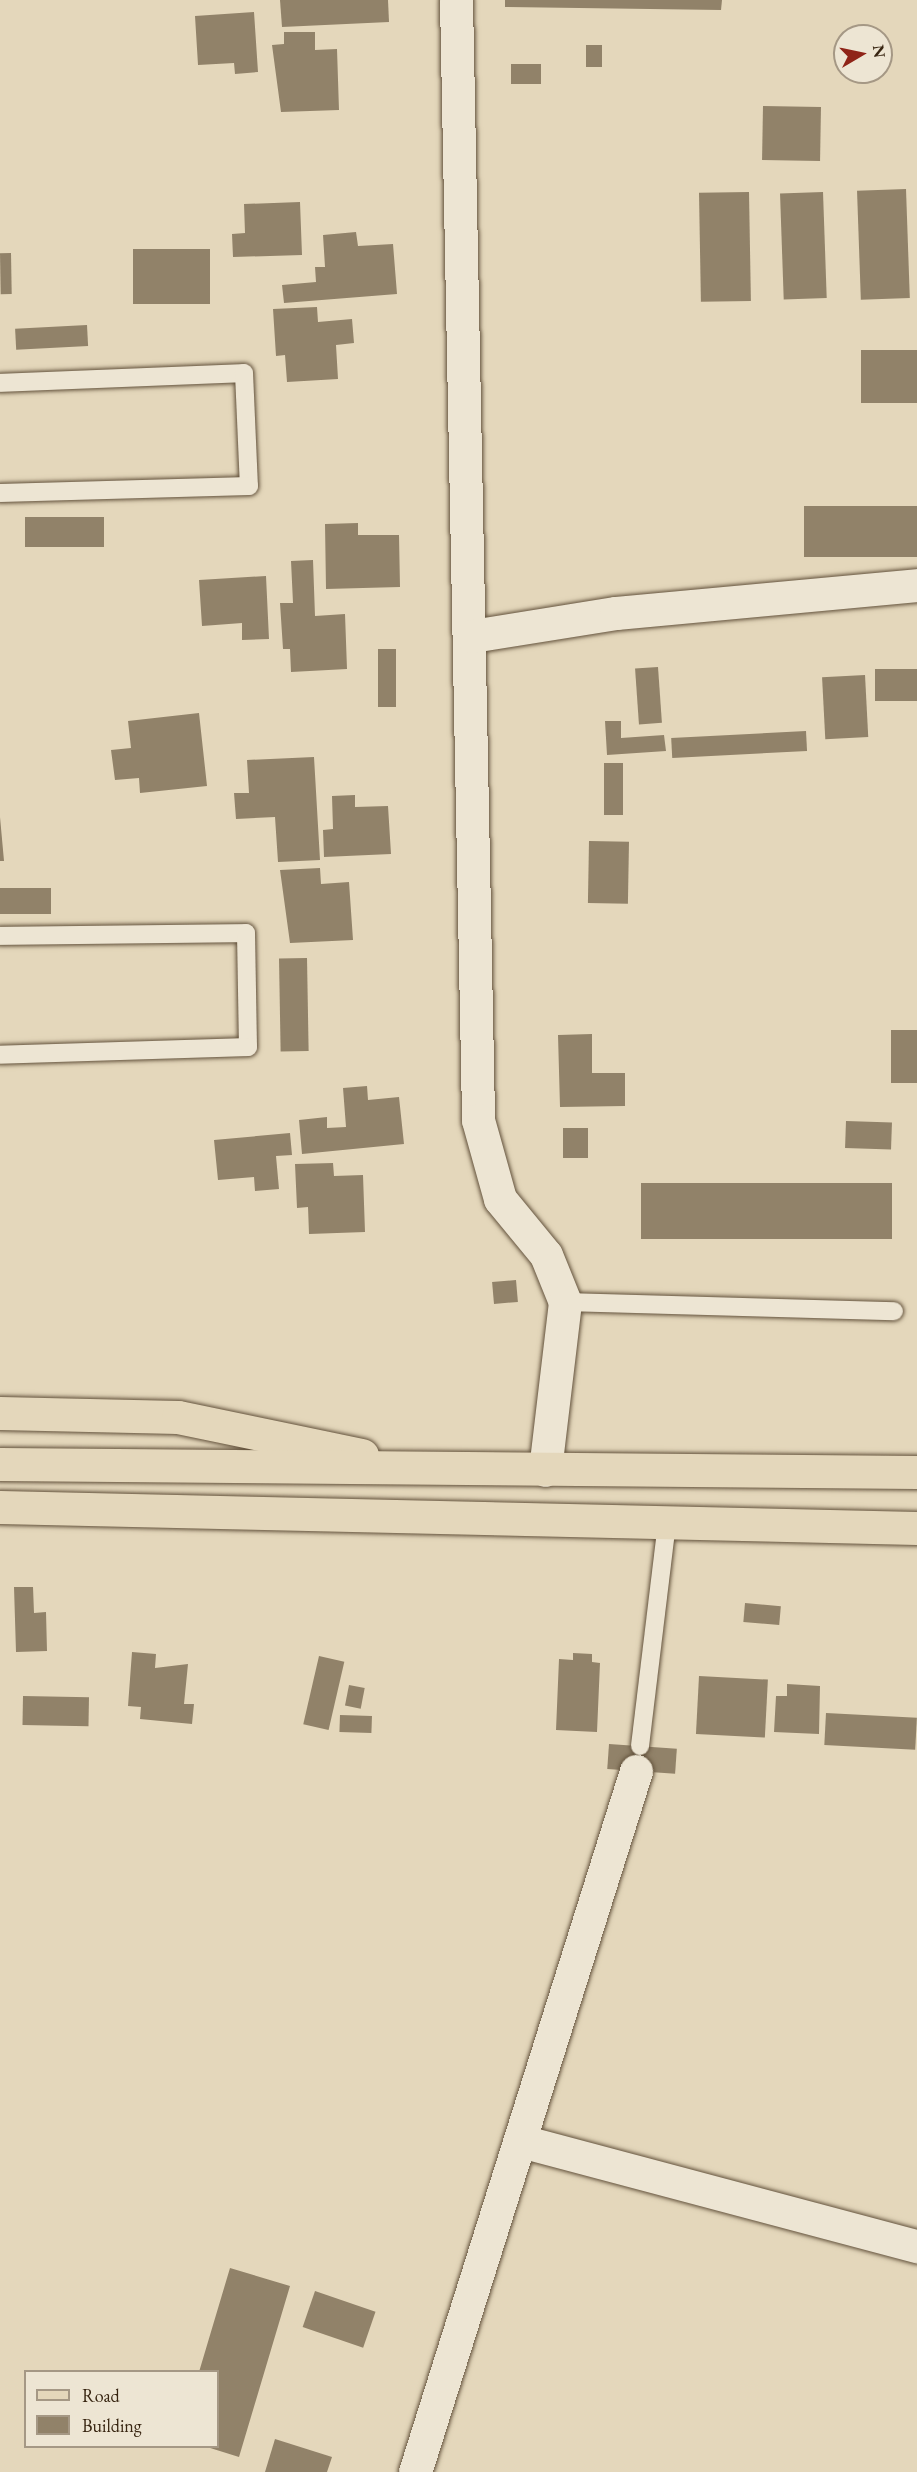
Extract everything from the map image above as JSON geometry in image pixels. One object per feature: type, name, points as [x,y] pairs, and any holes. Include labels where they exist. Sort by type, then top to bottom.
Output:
[{"type":"main road","points":[[0,1413],[178,1417],[438,1471]]},
{"type":"main road","points":[[0,1464],[438,1471],[917,1472]]},
{"type":"main road","points":[[0,1507],[917,1528]]},
{"type":"street","points":[[456,0],[472,636],[471,928],[478,1120],[500,1199],[546,1255],[565,1302],[545,1470]]},
{"type":"street","points":[[472,636],[616,613],[917,585]]},
{"type":"street","points":[[415,2472],[521,2141],[638,1759]]},
{"type":"street","points":[[521,2141],[917,2246]]},
{"type":"lane","points":[[0,383],[244,373],[249,486],[0,493]]},
{"type":"lane","points":[[0,936],[246,933],[248,1047],[0,1055]]},
{"type":"lane","points":[[565,1302],[894,1311]]},
{"type":"lane","points":[[638,1759],[668,1524]]},
{"type":"building","points":[[280,0],[388,0],[389,22],[282,27]]},
{"type":"building","points":[[505,0],[722,0],[721,10],[505,7]]},
{"type":"building","points":[[254,12],[258,72],[235,74],[234,63],[198,65],[195,16]]},
{"type":"building","points":[[284,32],[315,32],[315,50],[337,49],[339,110],[281,112],[272,45],[284,44]]},
{"type":"building","points":[[586,45],[602,45],[602,67],[586,67]]},
{"type":"building","points":[[511,64],[541,64],[541,84],[511,84]]},
{"type":"building","points":[[763,106],[821,107],[820,161],[762,160]]},
{"type":"building","points":[[906,189],[910,298],[861,300],[857,191]]},
{"type":"building","points":[[749,192],[751,301],[701,302],[699,193]]},
{"type":"building","points":[[823,192],[827,298],[784,299],[780,194]]},
{"type":"building","points":[[300,202],[302,255],[233,257],[232,234],[245,233],[244,204]]},
{"type":"building","points":[[356,232],[358,246],[393,244],[397,294],[284,303],[282,285],[316,282],[315,267],[325,267],[323,235]]},
{"type":"building","points":[[133,249],[210,249],[210,304],[133,304]]},
{"type":"building","points":[[0,253],[11,253],[12,294],[1,294]]},
{"type":"building","points":[[317,307],[318,322],[352,319],[354,343],[336,345],[338,379],[287,382],[285,355],[276,356],[273,309]]},
{"type":"building","points":[[87,325],[88,346],[16,350],[15,329]]},
{"type":"building","points":[[861,350],[917,350],[917,403],[861,403]]},
{"type":"building","points":[[804,506],[917,506],[917,557],[804,557]]},
{"type":"building","points":[[25,517],[104,517],[104,547],[25,547]]},
{"type":"building","points":[[358,523],[358,535],[399,535],[400,587],[326,589],[325,524]]},
{"type":"building","points":[[313,560],[315,616],[345,614],[347,669],[291,672],[290,649],[283,649],[280,603],[293,603],[291,561]]},
{"type":"building","points":[[266,576],[269,639],[242,640],[242,623],[202,626],[199,580]]},
{"type":"building","points":[[378,649],[396,649],[396,707],[378,707]]},
{"type":"building","points":[[658,667],[662,723],[639,724],[635,669]]},
{"type":"building","points":[[875,669],[917,669],[917,701],[875,701]]},
{"type":"building","points":[[865,675],[868,737],[825,739],[822,677]]},
{"type":"building","points":[[199,713],[207,786],[140,793],[139,778],[115,780],[111,750],[131,748],[128,721]]},
{"type":"building","points":[[605,721],[621,721],[621,738],[664,735],[666,751],[607,755]]},
{"type":"building","points":[[806,731],[807,751],[672,758],[671,738]]},
{"type":"building","points":[[314,757],[320,860],[278,862],[275,817],[236,819],[234,793],[249,793],[247,760]]},
{"type":"building","points":[[604,763],[623,763],[623,815],[604,815]]},
{"type":"building","points":[[355,795],[355,807],[388,806],[391,854],[324,857],[323,830],[333,829],[332,796]]},
{"type":"building","points":[[0,817],[4,861],[0,861]]},
{"type":"building","points":[[589,841],[629,842],[628,904],[588,903]]},
{"type":"building","points":[[320,868],[321,884],[349,882],[353,940],[290,943],[280,870]]},
{"type":"building","points":[[0,888],[51,888],[51,914],[0,914]]},
{"type":"building","points":[[279,958],[307,958],[309,1051],[281,1051]]},
{"type":"building","points":[[891,1030],[917,1030],[917,1083],[891,1083]]},
{"type":"building","points":[[592,1034],[592,1073],[625,1073],[625,1106],[560,1107],[558,1035]]},
{"type":"building","points":[[367,1086],[368,1100],[399,1097],[404,1144],[302,1154],[299,1120],[327,1117],[327,1128],[346,1127],[343,1088]]},
{"type":"building","points":[[846,1121],[892,1123],[891,1150],[845,1148]]},
{"type":"building","points":[[563,1128],[588,1128],[588,1158],[563,1158]]},
{"type":"building","points":[[290,1133],[292,1155],[276,1156],[279,1189],[255,1191],[254,1177],[218,1180],[214,1140]]},
{"type":"building","points":[[333,1163],[334,1176],[363,1175],[365,1232],[309,1234],[308,1207],[297,1208],[295,1164]]},
{"type":"building","points":[[641,1183],[892,1183],[892,1239],[641,1239]]},
{"type":"building","points":[[516,1280],[518,1302],[494,1304],[492,1282]]},
{"type":"building","points":[[14,1587],[33,1587],[34,1613],[46,1612],[47,1651],[16,1652]]},
{"type":"building","points":[[745,1603],[781,1606],[779,1625],[743,1622]]},
{"type":"building","points":[[132,1652],[156,1654],[155,1668],[188,1664],[184,1704],[194,1704],[192,1724],[140,1719],[141,1707],[128,1706]]},
{"type":"building","points":[[573,1653],[592,1654],[592,1662],[600,1663],[597,1732],[556,1730],[559,1659],[573,1660]]},
{"type":"building","points":[[319,1656],[344,1662],[329,1730],[303,1724]]},
{"type":"building","points":[[699,1676],[768,1680],[765,1738],[696,1734]]},
{"type":"building","points":[[787,1684],[820,1686],[819,1734],[774,1732],[776,1696],[787,1696]]},
{"type":"building","points":[[349,1685],[365,1688],[361,1709],[345,1706]]},
{"type":"building","points":[[23,1696],[89,1697],[88,1726],[22,1725]]},
{"type":"building","points":[[826,1713],[917,1718],[915,1750],[824,1745]]},
{"type":"building","points":[[340,1715],[372,1716],[371,1733],[339,1732]]},
{"type":"building","points":[[609,1744],[677,1749],[675,1774],[607,1769]]},
{"type":"building","points":[[230,2268],[290,2286],[239,2457],[210,2448],[219,2448],[219,2370],[200,2370]]},
{"type":"building","points":[[315,2291],[376,2312],[363,2348],[303,2327]]},
{"type":"building","points":[[275,2439],[332,2457],[327,2472],[265,2472]]}]
